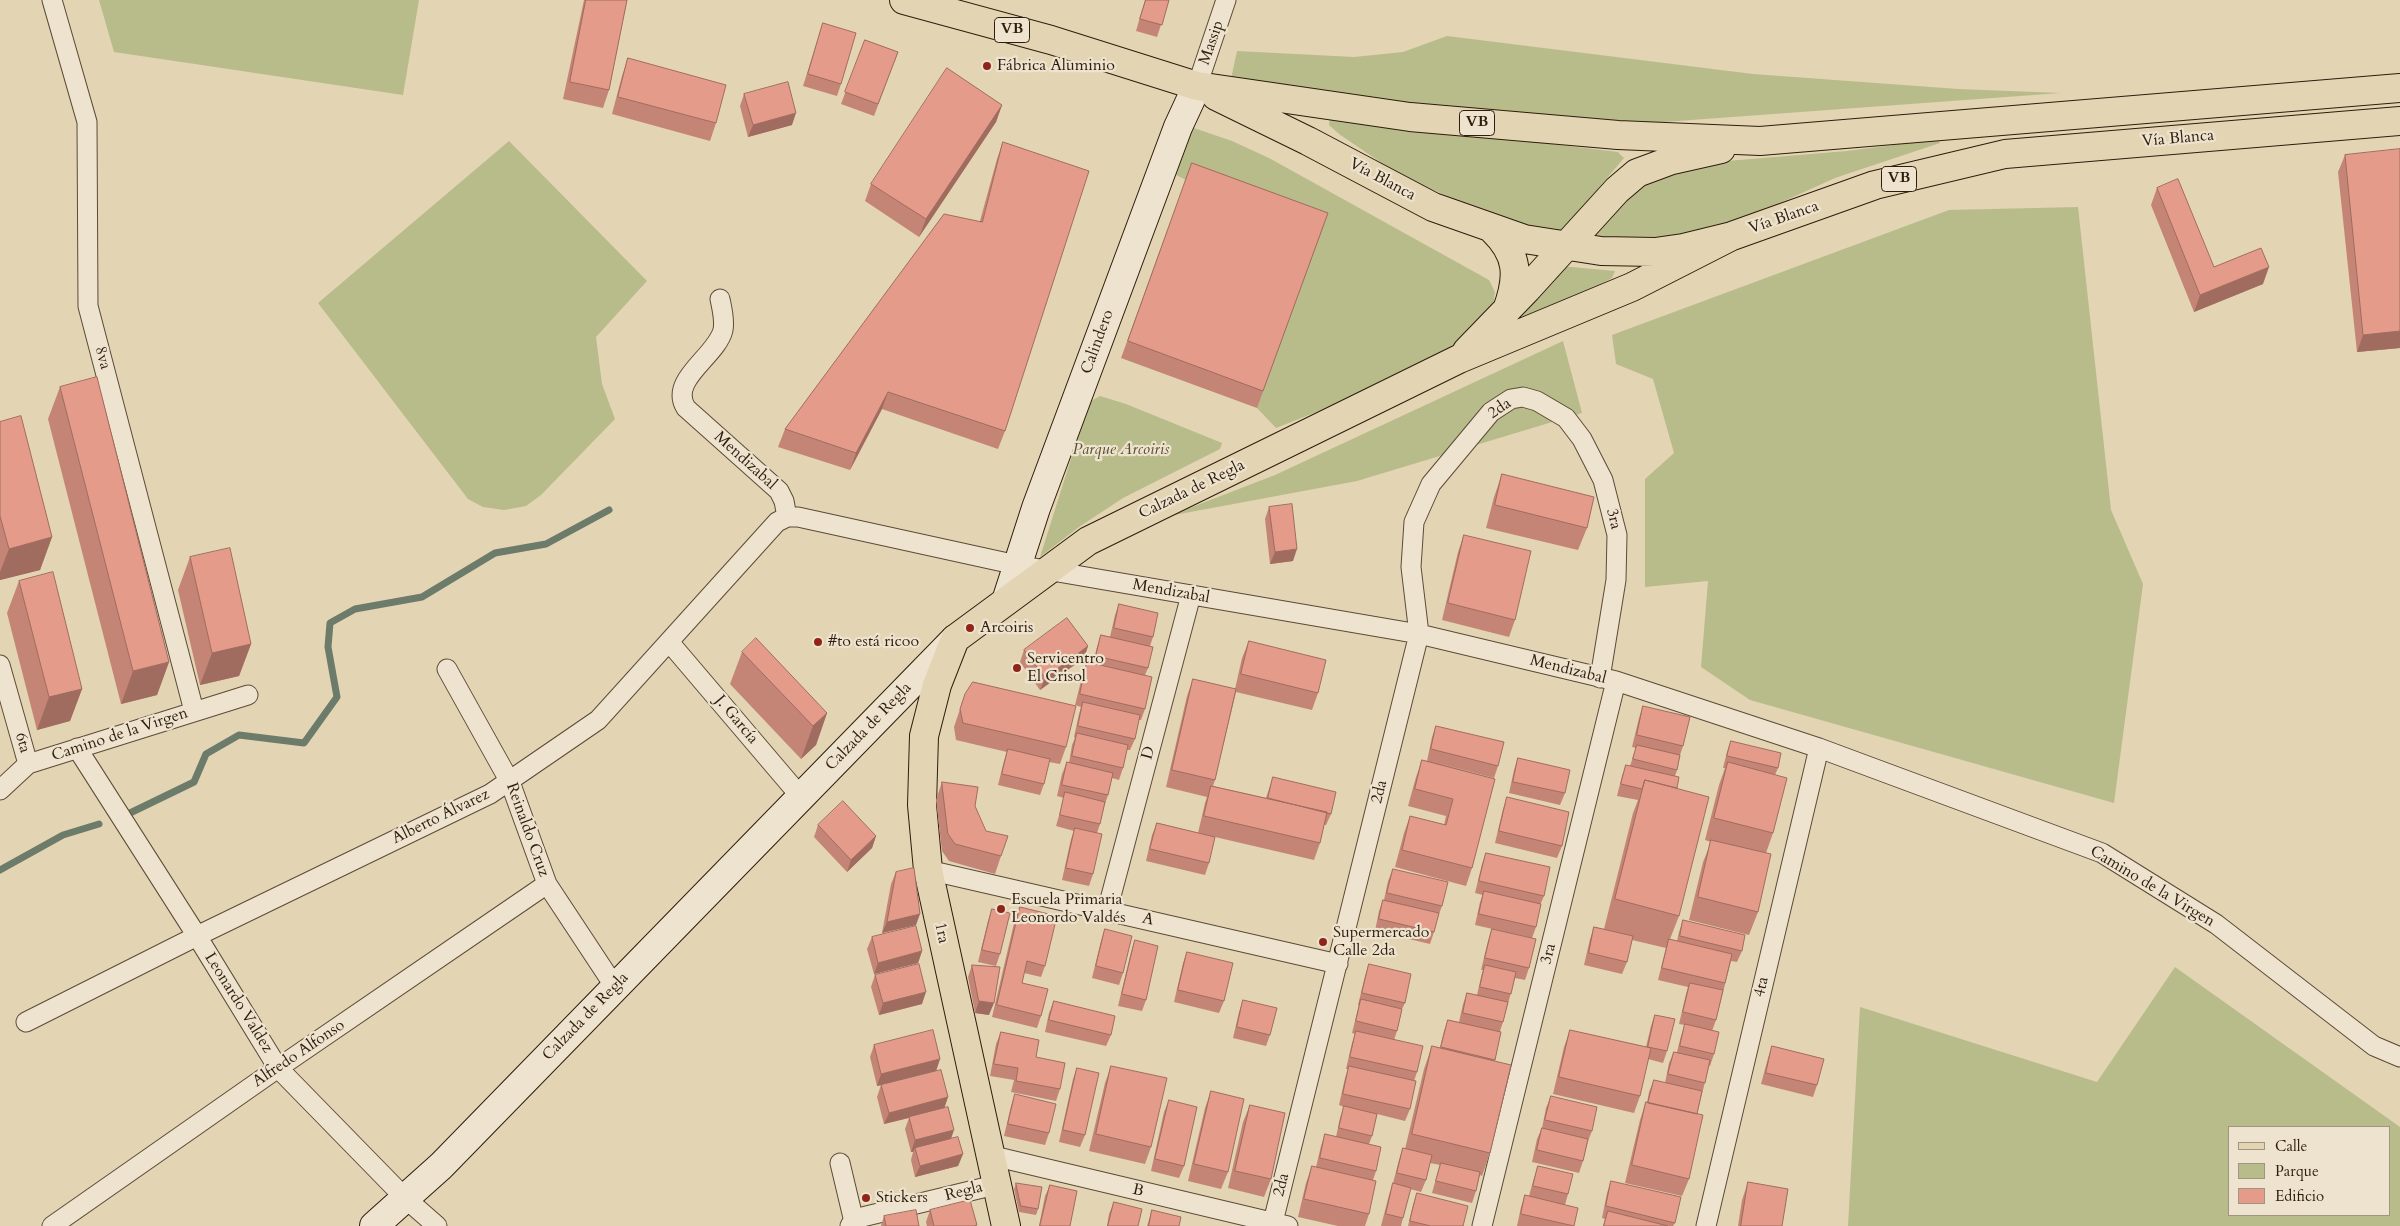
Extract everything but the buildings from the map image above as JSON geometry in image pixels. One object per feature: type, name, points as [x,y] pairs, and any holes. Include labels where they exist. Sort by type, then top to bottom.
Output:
[{"type":"main road","name":"Vía Blanca","points":[[904,0],[1051,40],[1197,86],[1351,163],[1433,207],[1493,230],[1524,239],[1601,251],[1655,252],[1683,248],[1732,236],[1875,185],[2005,154],[2400,121]]},
{"type":"main road","name":"Vía Blanca","points":[[1197,86],[1410,117],[1618,135],[1760,141],[2400,88]]},
{"type":"main road","name":"Calindero","points":[[1006,602],[1017,565],[1178,127],[1197,86]]},
{"type":"main road","points":[[1459,359],[1527,289],[1617,190],[1637,173],[1672,160],[1760,141]]},
{"type":"main road","points":[[1493,230],[1505,241],[1512,254],[1515,266],[1515,283],[1506,310]]},
{"type":"main road","name":"Calzada de Regla","points":[[374,1226],[441,1166],[955,639],[1048,570],[1088,541],[1459,359],[1632,286],[1732,236]]},
{"type":"main road","name":"1ra","points":[[955,639],[937,685],[924,736],[922,805],[928,870],[988,1155],[1006,1226]]},
{"type":"street","name":"8va","points":[[52,0],[87,122],[88,306],[194,711]]},
{"type":"street","name":"Massip","points":[[1197,86],[1226,0]]},
{"type":"street","name":"Mendizabal","points":[[720,299],[723,330],[719,340],[688,380],[681,392],[681,400],[686,408],[779,491],[784,501],[787,517],[798,517],[1017,565],[1419,634],[1608,680],[1820,748]]},
{"type":"street","name":"2da","points":[[1278,1225],[1338,964],[1419,634],[1411,567],[1414,522],[1430,484],[1491,412],[1511,399],[1523,397]]},
{"type":"street","name":"3ra","points":[[1482,1226],[1608,680],[1616,580],[1617,535],[1603,480],[1582,439],[1566,418],[1537,401],[1523,397]]},
{"type":"street","name":"Alberto Álvarez","points":[[26,1022],[197,936],[490,794],[510,782],[598,720],[670,643],[777,522],[787,517]]},
{"type":"street","name":"D","points":[[1107,911],[1191,595]]},
{"type":"street","name":"J. García","points":[[670,643],[801,797]]},
{"type":"street","name":"6ta","points":[[0,665],[28,764]]},
{"type":"street","name":"Reinaldo Cruz","points":[[447,669],[510,782],[547,884],[615,987]]},
{"type":"street","name":"Camino de la Virgen","points":[[0,790],[28,764],[248,695]]},
{"type":"street","name":"Leonardo Valdez","points":[[76,748],[197,936],[278,1068],[405,1198],[437,1226]]},
{"type":"street","name":"Camino de la Virgen","points":[[1820,748],[2102,853],[2216,924],[2374,1046],[2400,1057]]},
{"type":"street","name":"4ta","points":[[1706,1226],[1820,748]]},
{"type":"street","name":"A","points":[[928,870],[1338,964]]},
{"type":"street","name":"Alfredo Alfonso","points":[[52,1226],[278,1068],[547,884]]},
{"type":"street","name":"B","points":[[988,1155],[1278,1225]]},
{"type":"street","points":[[840,1163],[853,1224]]},
{"type":"street","name":"Regla","points":[[853,1224],[995,1185]]},
{"type":"green space","points":[[99,0],[419,0],[403,95],[114,52]]},
{"type":"green space","points":[[1447,36],[1753,74],[1958,89],[2061,93],[1650,123],[1494,112],[1337,95],[1231,79],[1237,51],[1354,57],[1403,52]]},
{"type":"green space","points":[[1330,117],[1618,152],[1624,158],[1563,230],[1556,232],[1492,216],[1413,181],[1386,166],[1339,134],[1329,125]]},
{"type":"green space","points":[[1191,127],[1232,141],[1269,158],[1489,280],[1495,292],[1493,306],[1464,340],[1437,358],[1377,388],[1276,428],[1257,408],[1186,180],[1174,174]]},
{"type":"green space","points":[[1937,137],[1940,143],[1835,178],[1760,212],[1700,232],[1674,238],[1604,239],[1592,235],[1626,194],[1653,175],[1727,161],[1847,151]]},
{"type":"green space","points":[[509,141],[647,281],[596,337],[602,384],[615,419],[541,495],[526,506],[504,510],[483,507],[468,499],[318,303]]},
{"type":"green space","points":[[2078,207],[2111,510],[2143,584],[2114,803],[1750,700],[1701,667],[1708,581],[1645,587],[1645,479],[1674,453],[1653,379],[1616,364],[1612,335],[1949,210]]},
{"type":"green space","points":[[1561,266],[1615,271],[1612,278],[1599,285],[1515,322],[1512,317]]},
{"type":"green space","points":[[1563,341],[1582,413],[1357,481],[1169,516],[1275,475]]},
{"type":"green space","name":"Parque Arcoiris","points":[[1100,396],[1126,404],[1222,443],[1220,449],[1123,498],[1079,527],[1040,557],[1089,402]]},
{"type":"green space","points":[[2175,967],[2400,1127],[2400,1226],[1848,1226],[1860,1007],[2097,1082]]},
{"type":"waterway","points":[[130,813],[194,782],[206,754],[239,735],[304,743],[337,697],[328,647],[330,623],[355,609],[422,597],[495,553],[546,544],[609,510]]},
{"type":"waterway","points":[[0,870],[63,835],[99,824]]},
{"type":"place","name":"Fábrica Aluminio","points":[[987,66]]},
{"type":"place","name":"Arcoiris","points":[[970,628]]},
{"type":"place","name":"#to está ricoo","points":[[818,642]]},
{"type":"place","name":"Servicentro El Crisol","points":[[1017,668]]},
{"type":"place","name":"Escuela Primaria Leonordo Valdés","points":[[1001,909]]},
{"type":"place","name":"Supermercado Calle 2da","points":[[1323,942]]},
{"type":"place","name":"Stickers","points":[[866,1198]]}]
